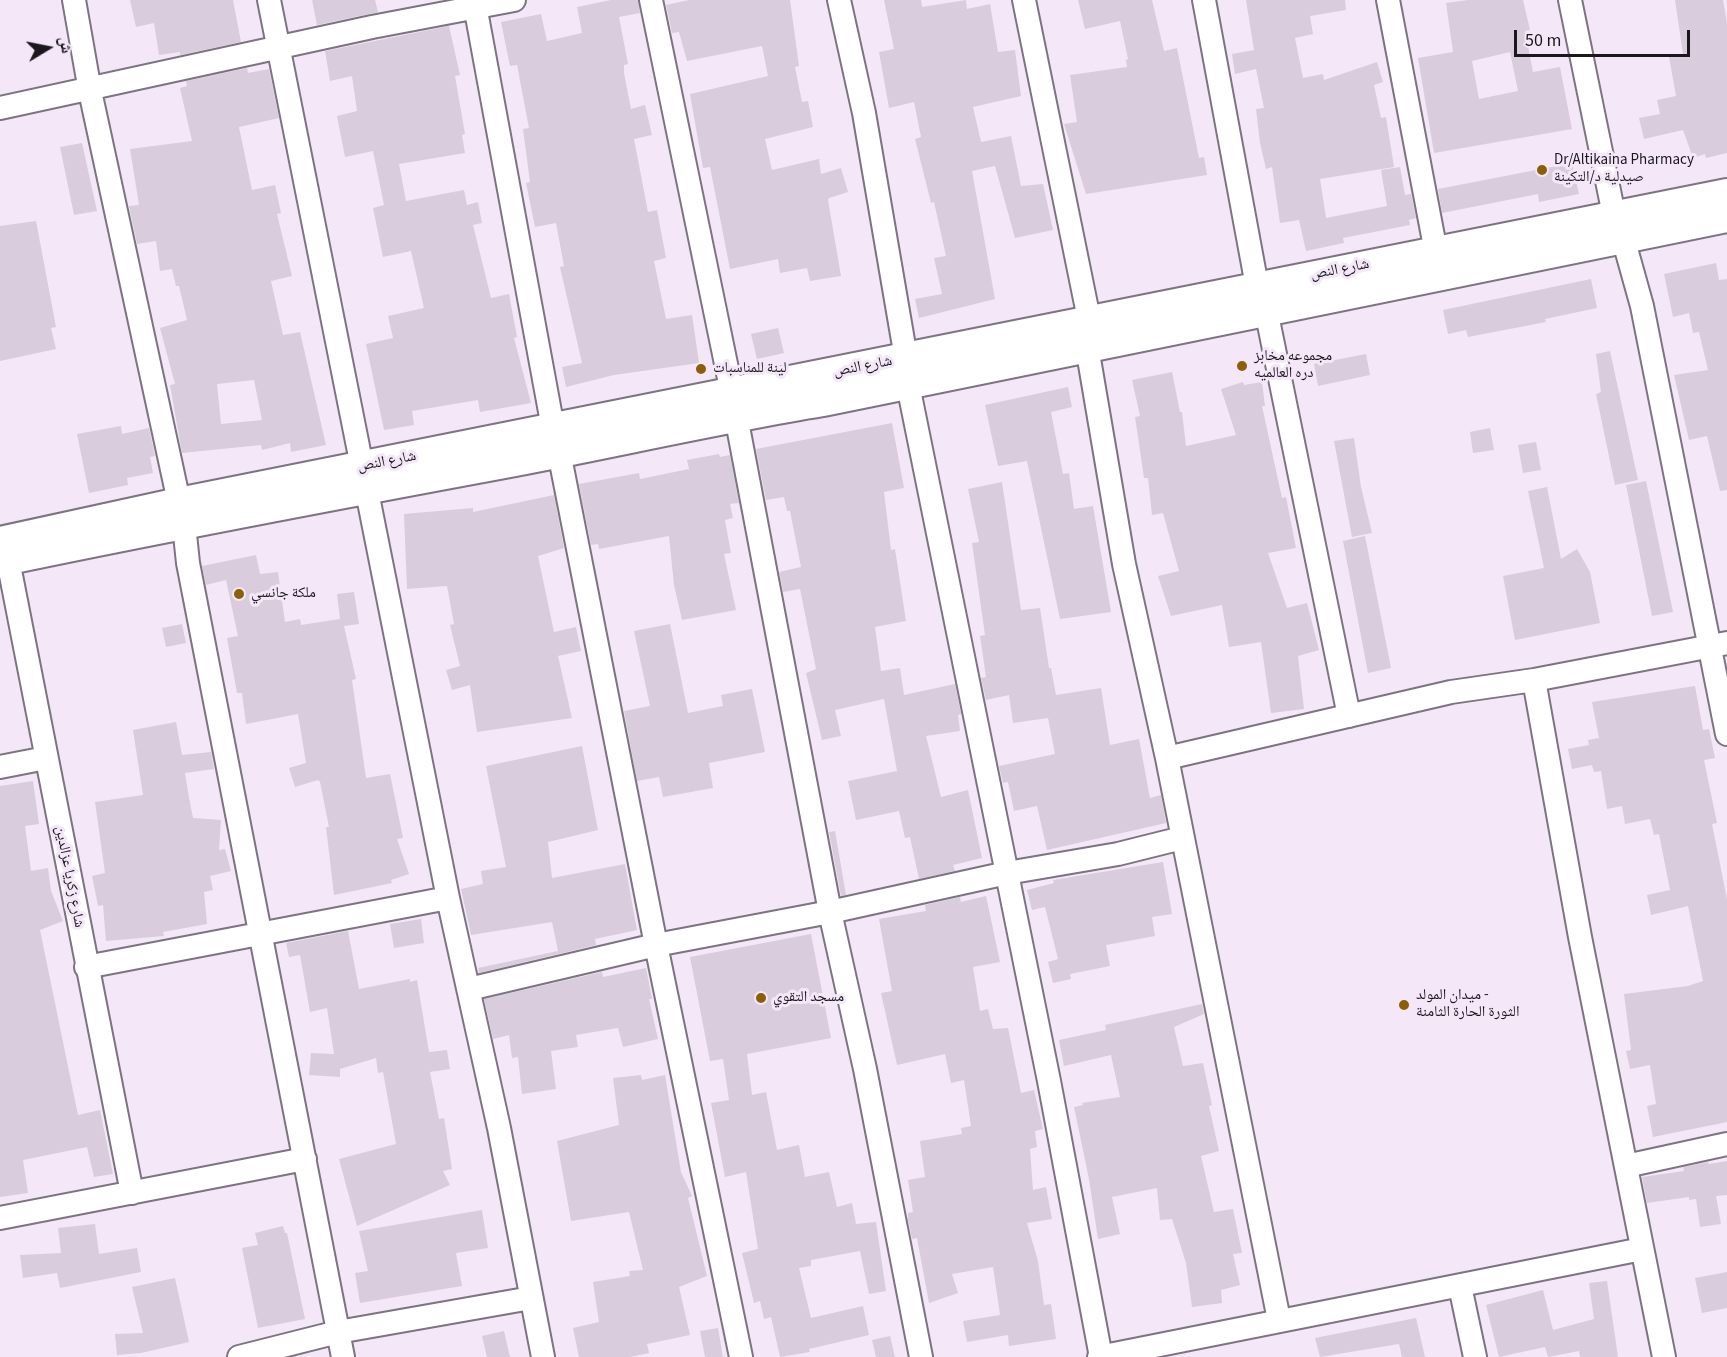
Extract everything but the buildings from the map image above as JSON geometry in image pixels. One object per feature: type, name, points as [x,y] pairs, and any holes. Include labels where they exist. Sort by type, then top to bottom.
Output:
[{"type":"main road","name":"شارع النص","points":[[2,547],[907,372],[1088,333],[1618,227],[1727,193]]},
{"type":"main road","name":"شارع النص","points":[[1262,298],[1436,252],[1618,227],[1727,218]]},
{"type":"street","points":[[74,0],[90,90],[181,513],[188,563],[343,1357]]},
{"type":"street","points":[[269,0],[448,898],[500,1128],[543,1357]]},
{"type":"street","points":[[0,108],[278,50],[475,4],[514,0]]},
{"type":"street","points":[[651,0],[734,405],[830,912],[865,1069],[921,1357]]},
{"type":"street","points":[[839,0],[864,113],[907,372],[1101,1357],[1642,1249]]},
{"type":"street","points":[[1024,0],[1088,333],[1124,564],[1167,758],[1279,1320]]},
{"type":"street","points":[[1204,0],[1262,298],[1349,716]]},
{"type":"street","points":[[1388,0],[1436,252]]},
{"type":"street","points":[[1570,0],[1618,227],[1642,306],[1718,644],[1727,735]]},
{"type":"street","points":[[475,4],[556,440],[656,945],[741,1357]]},
{"type":"street","name":"شارع زكريا عزالدين","points":[[2,547],[26,639],[46,758],[132,1193]]},
{"type":"street","points":[[1167,758],[1451,692],[1534,680],[1718,644]]},
{"type":"street","points":[[1534,680],[1642,1249],[1665,1357]]},
{"type":"street","points":[[0,767],[46,758]]},
{"type":"street","points":[[469,989],[656,945],[830,912],[1007,873],[1118,854],[1182,838]]},
{"type":"street","points":[[86,967],[448,898]]},
{"type":"street","points":[[1626,1166],[1727,1144]]},
{"type":"street","points":[[0,1218],[305,1159]]},
{"type":"street","points":[[1460,1286],[1475,1357]]},
{"type":"street","points":[[239,1357],[338,1332],[531,1298]]},
{"type":"place","name":"Dr/Altikaina Pharmacy صيدلية د/التكينة","points":[[1542,170]]},
{"type":"place","name":"مجموعه مخابز دره العالميه","points":[[1242,366]]},
{"type":"place","name":"لينة للمناسبات","points":[[701,369]]},
{"type":"place","name":"ملكة جانسي","points":[[239,594]]},
{"type":"place","name":"مسجد التقوي","points":[[761,998]]},
{"type":"place","name":"ميدان المولد - الثورة الحارة الثامنة","points":[[1404,1005]]}]
